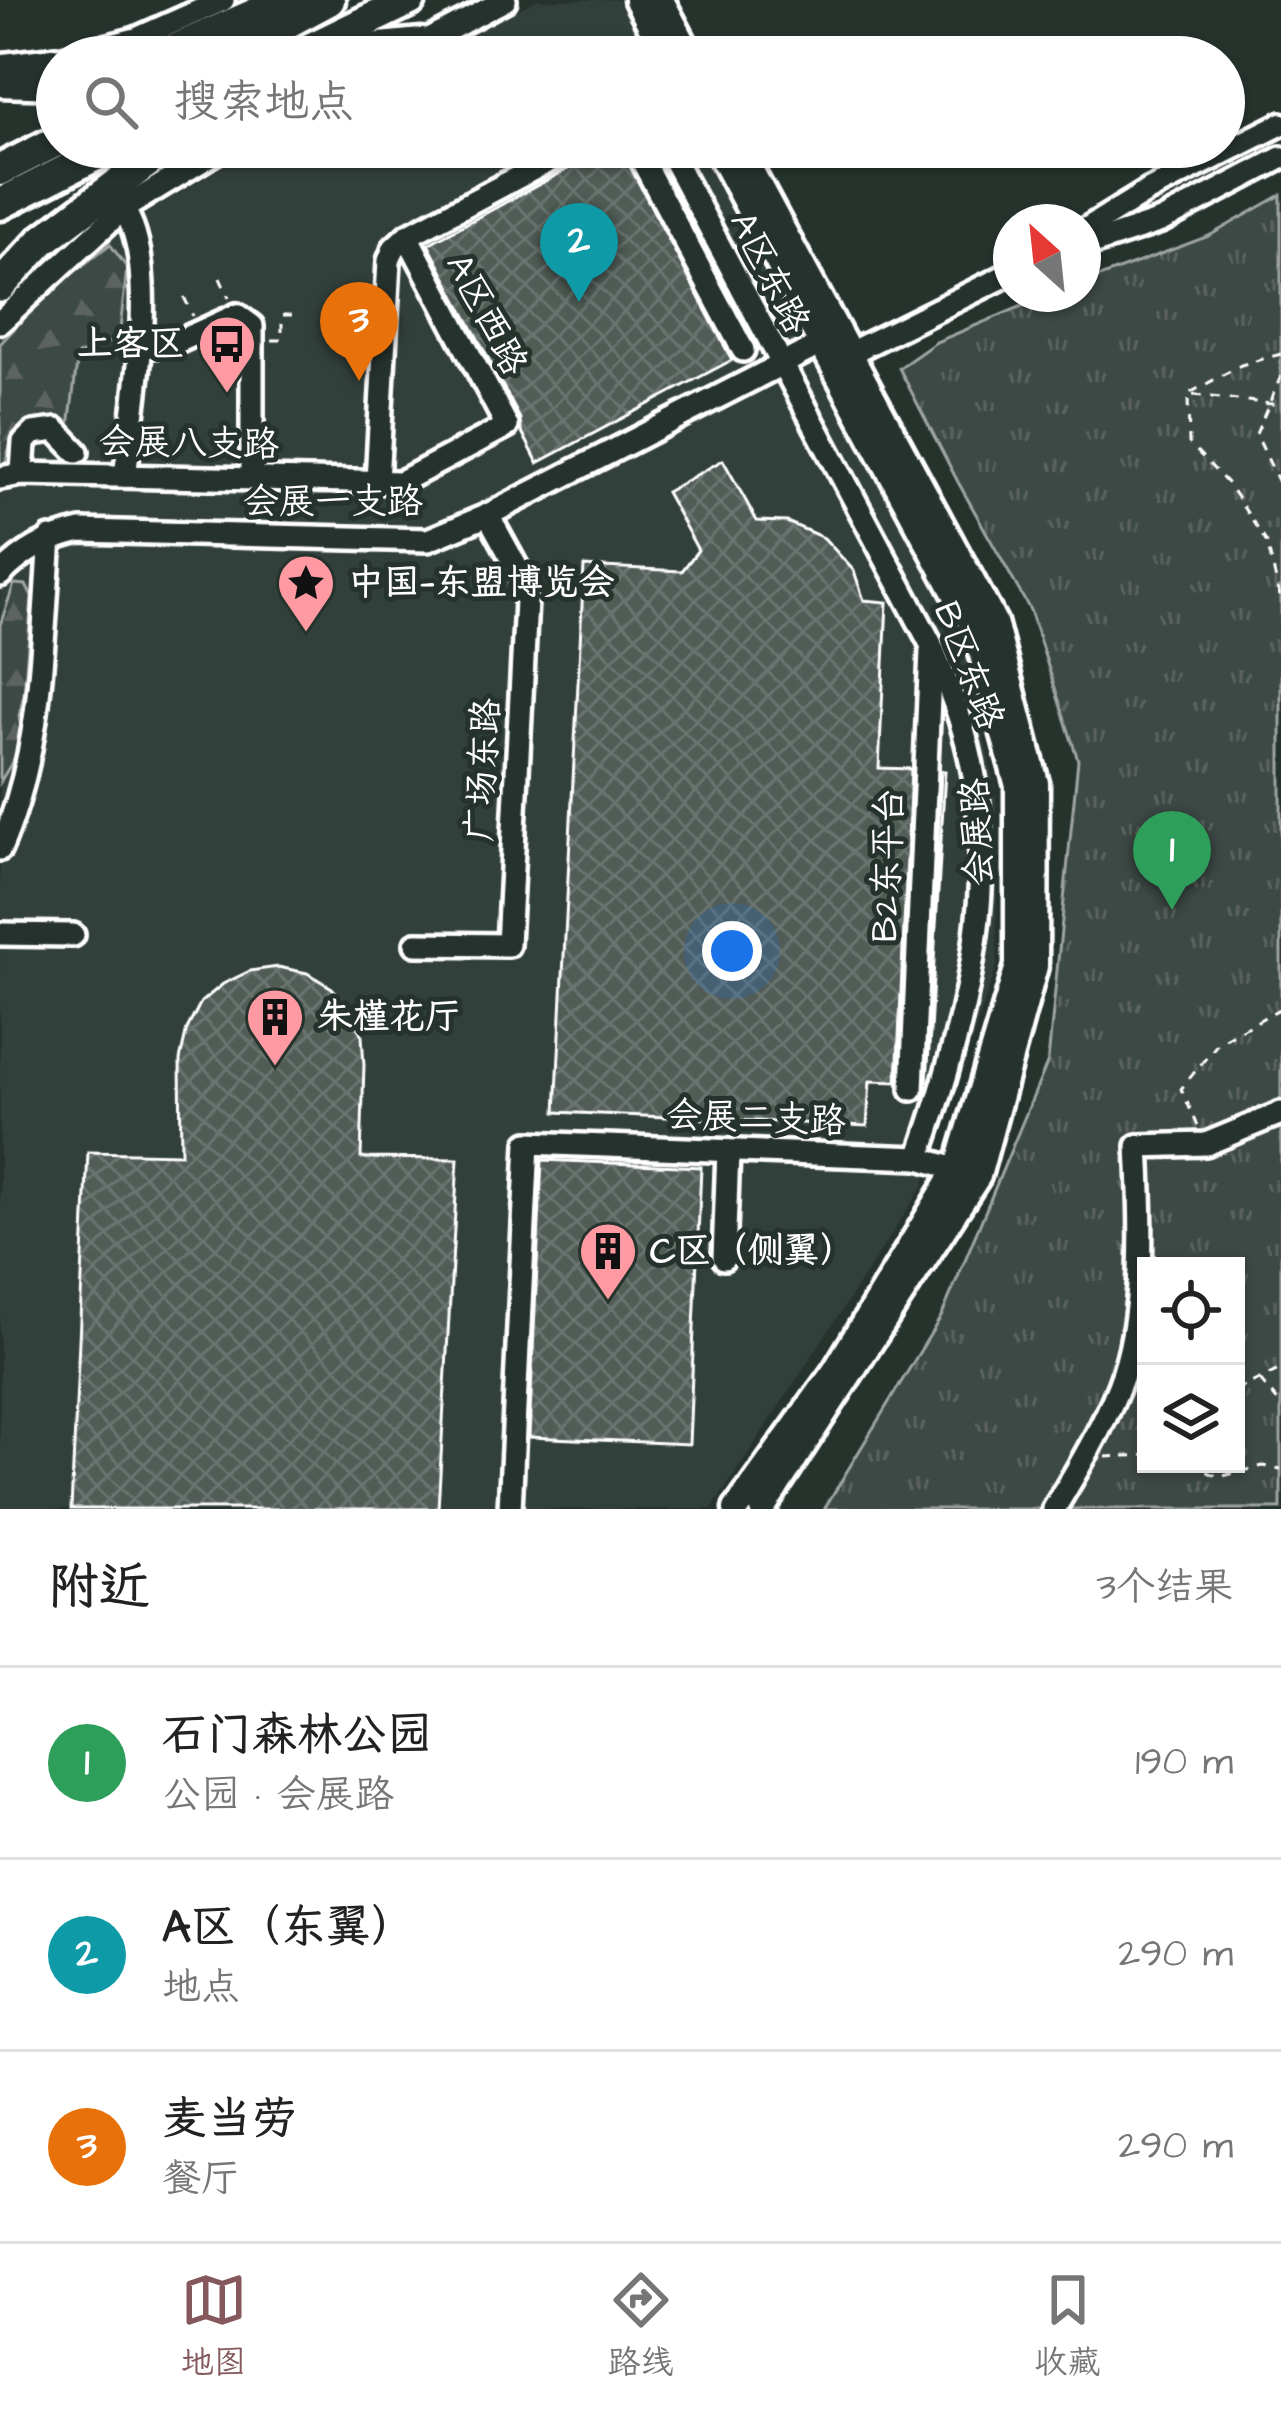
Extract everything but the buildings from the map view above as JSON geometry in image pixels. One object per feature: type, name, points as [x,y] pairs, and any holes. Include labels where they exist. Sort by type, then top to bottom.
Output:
[{"type":"highway","points":[[206,36],[287,0]]},
{"type":"highway","points":[[262,36],[328,0]]},
{"type":"highway","points":[[337,36],[410,0]]},
{"type":"highway","points":[[0,81],[36,82]]},
{"type":"highway","points":[[0,170],[36,152]]},
{"type":"highway","points":[[0,203],[70,168]]},
{"type":"highway","points":[[0,270],[138,168]]},
{"type":"highway","points":[[0,286],[42,241]]},
{"type":"main road","points":[[637,0],[656,36]]},
{"type":"main road","points":[[661,0],[680,36]]},
{"type":"main road","name":"会展路","points":[[727,168],[977,634],[1018,786],[1018,967],[968,1172],[836,1371],[736,1509]]},
{"type":"main road","name":"会展路","points":[[749,168],[994,622],[1036,783],[1035,966],[968,1172],[762,1509]]},
{"type":"street","points":[[143,36],[223,0]]},
{"type":"street","points":[[436,36],[505,0]]},
{"type":"street","points":[[0,65],[36,61]]},
{"type":"street","points":[[1245,142],[1281,124]]},
{"type":"street","points":[[1101,241],[1161,220],[1281,158]]},
{"type":"street","points":[[0,322],[123,209],[190,168]]},
{"type":"street","points":[[377,482],[389,261],[394,248],[406,236],[535,168]]},
{"type":"street","points":[[646,168],[743,350]]},
{"type":"street","name":"A区东路","points":[[678,168],[779,364]]},
{"type":"street","points":[[1101,220],[1194,168]]},
{"type":"street","points":[[123,209],[133,222],[142,258],[139,347],[125,476]]},
{"type":"street","name":"A区西路","points":[[406,236],[507,426]]},
{"type":"street","points":[[821,344],[848,353],[993,282]]},
{"type":"street","points":[[139,347],[173,344],[237,315],[252,326],[252,478]]},
{"type":"street","name":"会展一支路","points":[[50,538],[81,531],[428,540],[488,515],[821,344]]},
{"type":"street","name":"B区东路","points":[[779,364],[931,644],[960,717],[978,804],[980,870],[970,990],[952,1064],[919,1158]]},
{"type":"street","name":"会展八支路","points":[[11,476],[401,482],[507,426]]},
{"type":"street","points":[[11,476],[24,442],[33,433],[56,430],[77,452]]},
{"type":"street","name":"广场东路","points":[[416,944],[508,945],[526,601],[521,575],[488,515]]},
{"type":"street","points":[[0,575],[23,552],[50,538]]},
{"type":"street","points":[[0,849],[19,804],[36,727],[50,538]]},
{"type":"street","name":"B2东平台","points":[[912,1088],[931,644]]},
{"type":"street","points":[[0,934],[74,934]]},
{"type":"street","points":[[1054,1509],[1121,1382],[1134,1326],[1138,1146],[1206,1144],[1281,1113]]},
{"type":"street","name":"会展二支路","points":[[510,1509],[528,1143],[919,1158],[968,1172]]},
{"type":"street","points":[[724,1258],[728,1151]]},
{"type":"path","points":[[220,278],[237,315]]},
{"type":"path","points":[[254,340],[282,340],[282,315],[294,315]]},
{"type":"path","points":[[346,316],[356,316],[355,344],[386,346]]},
{"type":"path","points":[[1188,394],[1241,365],[1281,354]]},
{"type":"path","points":[[1281,376],[1256,434],[1281,487]]},
{"type":"path","points":[[1188,394],[1281,405]]},
{"type":"path","points":[[1188,394],[1189,443],[1228,484],[1267,543],[1281,601]]},
{"type":"path","points":[[1206,1144],[1181,1089],[1219,1043],[1281,1008]]},
{"type":"path","points":[[1245,1386],[1281,1369]]},
{"type":"path","points":[[1259,1379],[1281,1405]]},
{"type":"path","points":[[1086,1454],[1114,1460],[1137,1456]]},
{"type":"path","points":[[1245,1470],[1263,1466],[1281,1469]]},
{"type":"shaded area","points":[[537,0],[618,0],[638,36],[467,36]]},
{"type":"shaded area","points":[[221,168],[710,168],[959,623],[996,791],[997,965],[923,1186],[712,1509],[0,1509],[0,339],[48,290],[132,222]]},
{"type":"green space","points":[[1281,195],[1281,1509],[824,1509],[942,1315],[1048,1061],[1078,760],[1030,610],[899,368],[936,342],[1009,312],[1101,312],[1101,276],[1209,236]]},
{"type":"green space","points":[[110,244],[127,268],[119,338],[78,355],[69,427],[46,419],[27,424],[13,439],[6,463],[0,465],[0,344],[49,292]]},
{"type":"green space","points":[[14,584],[26,585],[32,597],[19,716],[23,744],[0,782],[0,625]]},
{"type":"place","name":"A区（东翼）","points":[[579,302]]},
{"type":"place","name":"麦当劳","points":[[359,381]]},
{"type":"place","name":"上客区","points":[[227,395]]},
{"type":"place","name":"中国—东盟博览会","points":[[306,634]]},
{"type":"place","name":"石门森林公园","points":[[1172,910]]},
{"type":"place","name":"朱槿花厅","points":[[275,1068]]},
{"type":"place","name":"C区（侧翼）","points":[[608,1302]]}]
